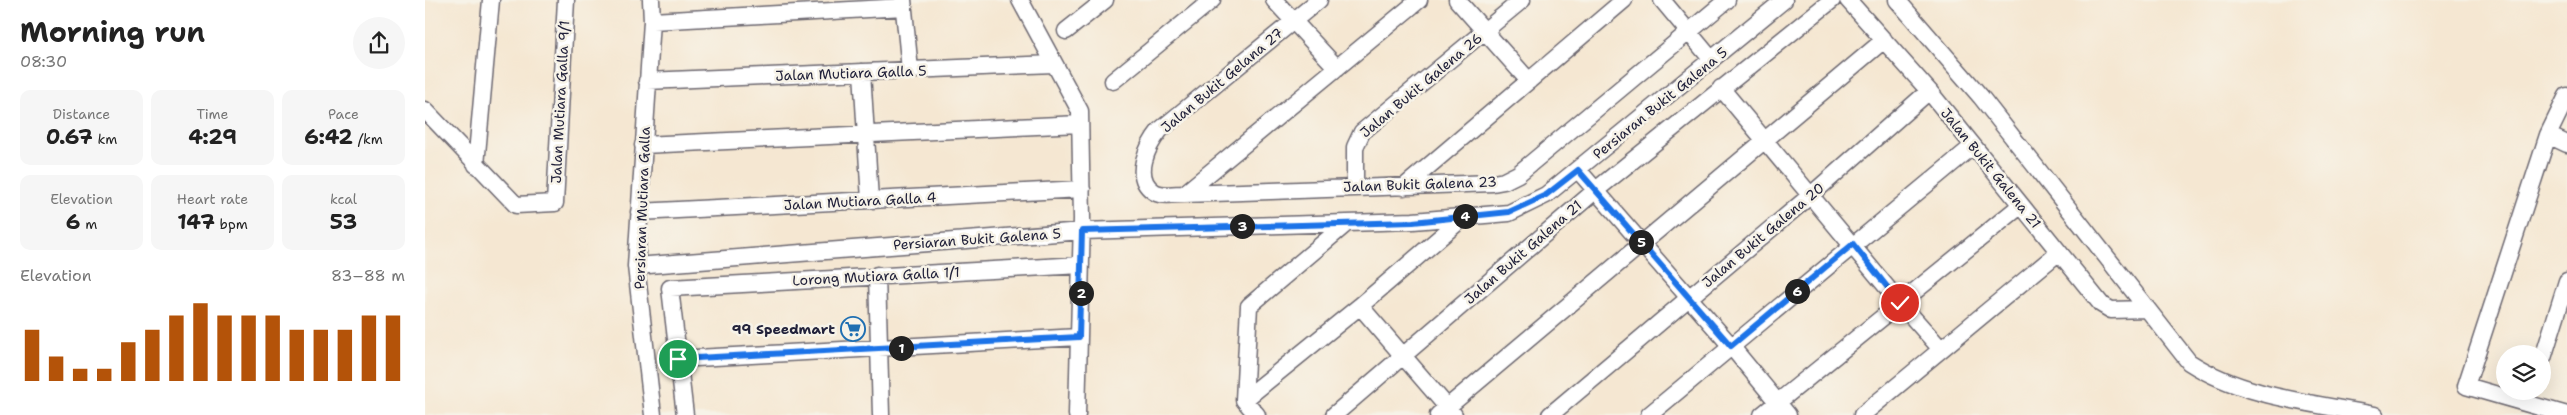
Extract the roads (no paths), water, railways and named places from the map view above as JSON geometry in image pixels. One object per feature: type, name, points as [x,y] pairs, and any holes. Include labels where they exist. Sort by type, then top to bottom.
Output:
[{"type":"street","points":[[476,165],[491,0]]},
{"type":"street","name":"Jalan Mutiara Galla 9/1","points":[[476,165],[516,205],[555,203],[565,0]]},
{"type":"street","name":"Persiaran Mutiara Galla","points":[[651,0],[652,21],[637,266],[653,415]]},
{"type":"street","points":[[1020,0],[1080,111],[1082,231],[1077,415]]},
{"type":"street","points":[[1066,31],[1105,0]]},
{"type":"street","points":[[1113,81],[1212,0]]},
{"type":"street","points":[[1274,0],[1337,68]]},
{"type":"street","name":"Jalan Bukit Gelana 27","points":[[1160,194],[1153,192],[1148,186],[1144,174],[1144,159],[1149,143],[1160,130],[1319,0]]},
{"type":"street","points":[[1184,194],[1419,0]]},
{"type":"street","points":[[1457,0],[1529,81]]},
{"type":"street","name":"Jalan Bukit Galena 26","points":[[1355,187],[1355,147],[1362,132],[1522,0]]},
{"type":"street","points":[[1404,187],[1624,0]]},
{"type":"street","points":[[1662,0],[1713,60]]},
{"type":"street","name":"Jalan Bukit Galena 23","points":[[1160,194],[1493,183],[1511,177],[1727,0]]},
{"type":"street","name":"Persiaran Bukit Galena 5","points":[[637,266],[1082,231],[1413,222],[1509,212],[1546,195],[1784,0]]},
{"type":"street","name":"Jalan Bukit Galena 21","points":[[1334,415],[1595,190],[1832,0]]},
{"type":"street","name":"Jalan Bukit Galena 21","points":[[1847,0],[1929,92],[2020,206],[2107,308],[2146,309]]},
{"type":"street","points":[[1897,0],[1981,97],[2189,362],[2210,376],[2257,392],[2375,415]]},
{"type":"street","points":[[652,21],[904,3],[910,70]]},
{"type":"street","points":[[1360,306],[1446,412],[1642,243],[1884,40]]},
{"type":"street","name":"Jalan Mutiara Galla 5","points":[[647,81],[1055,64]]},
{"type":"street","points":[[862,72],[870,200]]},
{"type":"street","points":[[1721,88],[1853,244],[1900,303],[1940,348]]},
{"type":"street","name":"Jalan Bukit Galena 20","points":[[1550,415],[1811,195],[1929,92]]},
{"type":"street","points":[[2496,391],[2466,386],[2548,135],[2567,96]]},
{"type":"street","points":[[425,110],[476,165]]},
{"type":"street","points":[[643,145],[1080,124]]},
{"type":"street","points":[[2548,135],[2567,144]]},
{"type":"street","points":[[1649,415],[1973,146]]},
{"type":"street","points":[[1578,170],[1731,346],[1788,415]]},
{"type":"street","name":"Jalan Mutiara Galla 4","points":[[639,212],[1082,189]]},
{"type":"street","points":[[1762,415],[2020,206]]},
{"type":"street","points":[[1244,400],[1360,306],[1465,216]]},
{"type":"street","points":[[1257,415],[1244,400],[1249,306],[1347,224]]},
{"type":"street","points":[[1862,415],[1940,348],[2059,252]]},
{"type":"street","name":"Lorong Mutiara Galla 1/1","points":[[678,359],[670,288],[1081,265]]},
{"type":"street","points":[[877,275],[881,349],[881,415]]},
{"type":"street","points":[[2547,345],[2567,281]]},
{"type":"street","points":[[685,415],[678,359],[1079,337]]},
{"type":"street","points":[[2536,400],[2567,415]]},
{"type":"place","name":"99 Speedmart","points":[[853,329]]}]
